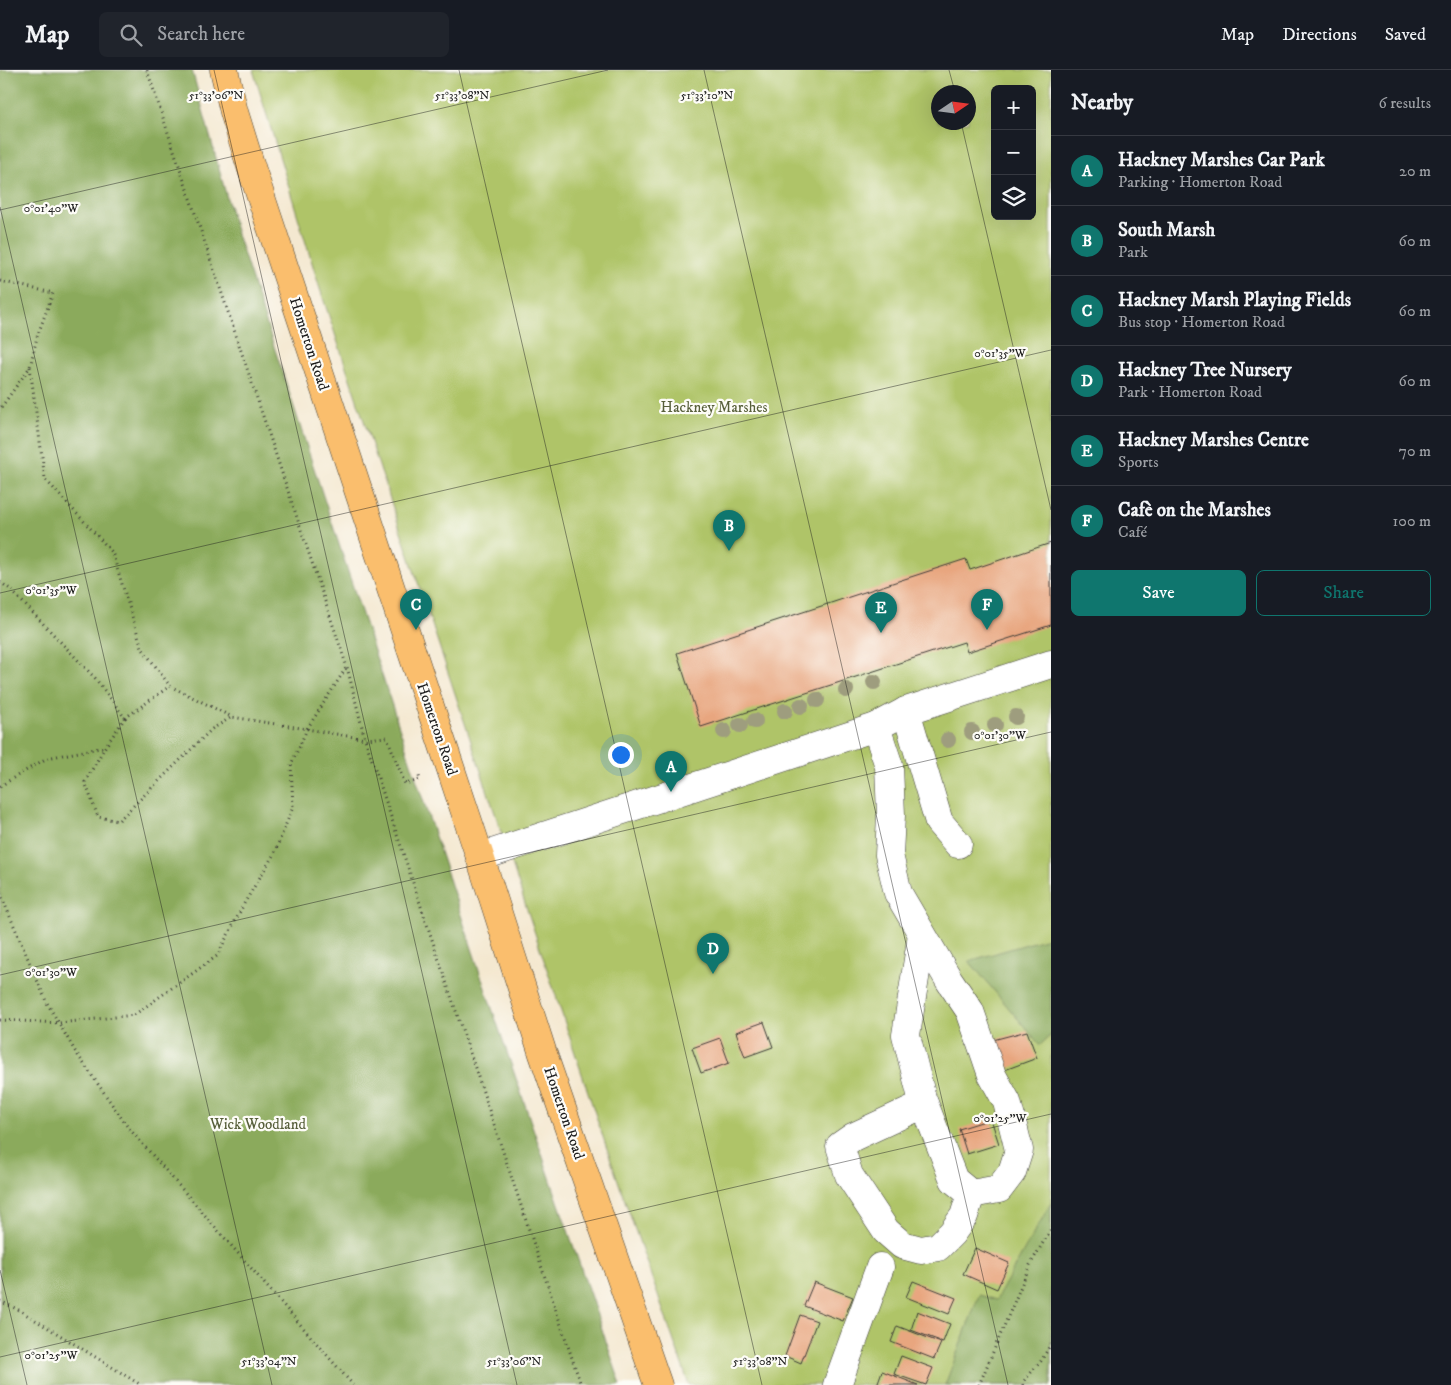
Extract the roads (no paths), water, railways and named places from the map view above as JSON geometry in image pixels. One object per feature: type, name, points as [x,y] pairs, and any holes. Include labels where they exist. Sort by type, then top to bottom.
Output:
[{"type":"main road","name":"Homerton Road","points":[[224,70],[234,112],[252,170],[480,857],[543,1054],[658,1385]]},
{"type":"street","points":[[480,857],[876,727],[906,711],[1051,664]]},
{"type":"street","points":[[906,711],[939,822],[958,844]]},
{"type":"street","points":[[876,727],[889,766],[891,815],[889,855],[898,893],[949,980],[970,1011],[992,1075],[1007,1102],[1019,1150],[1012,1172],[999,1189],[971,1194],[954,1180],[924,1104],[906,1035],[922,934]]},
{"type":"street","points":[[869,855],[891,815]]},
{"type":"street","points":[[924,1104],[853,1137],[840,1146],[849,1175],[886,1231],[902,1245],[921,1250],[938,1247],[952,1233],[964,1216],[971,1194]]},
{"type":"street","points":[[837,1385],[880,1267]]},
{"type":"place","name":"South Marsh","points":[[729,551]]},
{"type":"place","name":"Hackney Marsh Playing Fields","points":[[416,630]]},
{"type":"place","name":"Cafè on the Marshes","points":[[987,630]]},
{"type":"place","name":"Hackney Marshes Centre","points":[[881,633]]},
{"type":"place","name":"Hackney Marshes Car Park","points":[[671,792]]},
{"type":"place","name":"Hackney Tree Nursery","points":[[713,974]]},
{"type":"park label","name":"Hackney Marshes","points":[[714,407]]},
{"type":"park label","name":"Wick Woodland","points":[[258,1124]]}]
